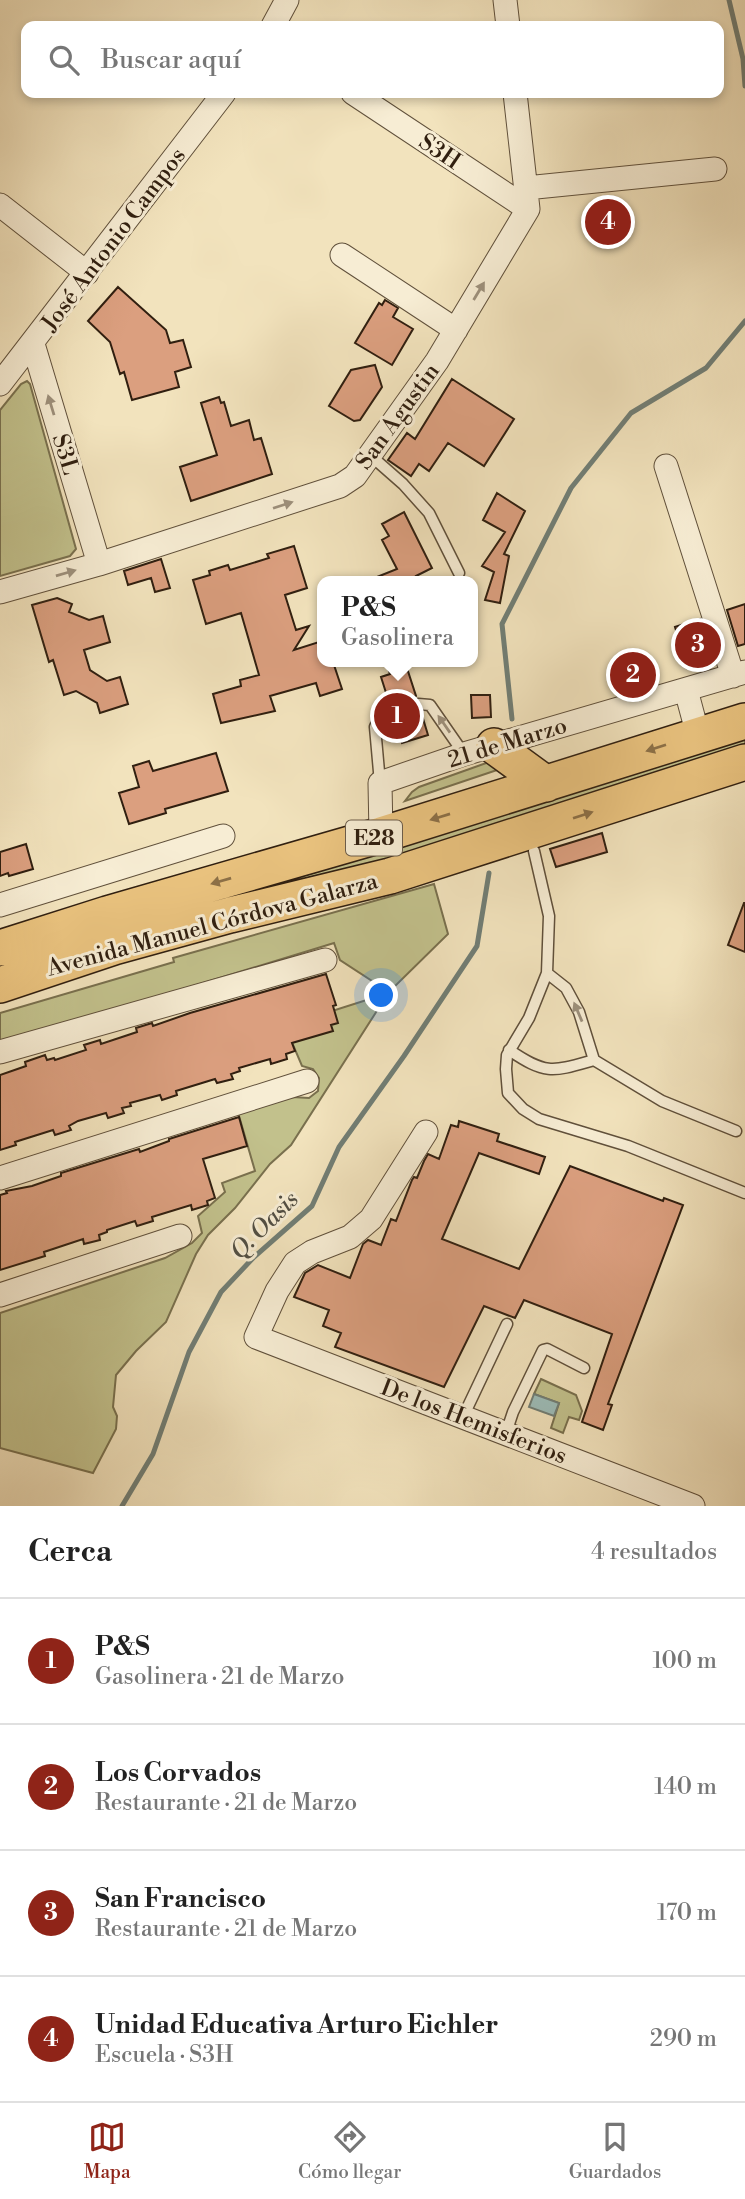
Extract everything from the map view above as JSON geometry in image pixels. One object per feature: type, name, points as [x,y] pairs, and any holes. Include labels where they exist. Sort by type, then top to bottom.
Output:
[{"type":"main road","name":"Avenida Manuel Córdova Galarza","points":[[0,947],[381,835],[745,721]]},
{"type":"main road","points":[[479,750],[546,784]]},
{"type":"main road","name":"Avenida Manuel Córdova Galarza","points":[[0,985],[114,947],[230,915],[532,841],[734,769]]},
{"type":"street","points":[[276,21],[287,0]]},
{"type":"street","points":[[505,0],[507,21]]},
{"type":"street","name":"José Antonio Campos","points":[[0,384],[220,98]]},
{"type":"street","name":"S3H","points":[[361,98],[527,199]]},
{"type":"street","points":[[516,98],[527,199],[715,169]]},
{"type":"street","name":"San Agustin","points":[[0,592],[99,564],[340,486],[355,476],[437,361],[527,199]]},
{"type":"street","points":[[0,205],[87,273]]},
{"type":"street","points":[[342,255],[456,330]]},
{"type":"street","name":"S3L","points":[[33,344],[99,564]]},
{"type":"street","points":[[666,466],[739,674]]},
{"type":"street","name":"21 de Marzo","points":[[380,783],[479,750],[739,674]]},
{"type":"street","points":[[686,690],[698,734]]},
{"type":"street","points":[[380,783],[381,835]]},
{"type":"street","points":[[0,905],[223,836]]},
{"type":"street","points":[[0,1052],[325,960]]},
{"type":"street","points":[[0,1178],[307,1081]]},
{"type":"street","name":"De los Hemisferios","points":[[426,1132],[371,1219],[350,1237],[312,1252],[295,1264],[277,1291],[256,1337],[693,1506]]},
{"type":"street","points":[[0,1295],[180,1236]]},
{"type":"lane","points":[[370,455],[403,484],[429,513],[459,573]]},
{"type":"lane","points":[[418,704],[430,705],[479,750]]},
{"type":"lane","points":[[380,716],[375,727],[380,783]]},
{"type":"lane","points":[[532,841],[549,916],[547,973],[529,1018],[509,1050],[506,1069],[509,1093],[514,1101],[539,1119],[628,1146],[745,1193]]},
{"type":"lane","points":[[547,973],[566,988],[579,1012],[594,1060],[662,1101],[736,1131]]},
{"type":"lane","points":[[509,1050],[529,1063],[554,1071],[594,1060]]},
{"type":"lane","points":[[463,1417],[507,1324]]},
{"type":"lane","points":[[506,1433],[513,1412],[543,1350],[547,1349],[584,1368]]},
{"type":"shaded area","points":[[27,381],[76,549],[70,556],[0,576],[0,410],[21,384]]},
{"type":"shaded area","points":[[745,735],[745,750],[572,804],[0,973],[0,958]]},
{"type":"shaded area","points":[[489,762],[509,766],[405,801],[419,787]]},
{"type":"shaded area","points":[[434,884],[448,934],[389,992],[340,960],[334,943],[0,1045],[0,1013],[174,962],[173,958]]},
{"type":"shaded area","points":[[376,997],[380,1006],[291,1145],[270,1164],[235,1208],[208,1235],[196,1254],[166,1322],[116,1375],[113,1407],[117,1416],[116,1429],[93,1473],[0,1448],[0,1313],[165,1258],[192,1243],[202,1233],[198,1216],[225,1192],[222,1183],[255,1171],[237,1109],[292,1097],[309,1098],[318,1091],[319,1078],[313,1069],[302,1066],[285,1026]]},
{"type":"shaded area","points":[[541,1379],[576,1395],[582,1411],[579,1420],[569,1417],[563,1433],[551,1428],[559,1403],[534,1394]]},
{"type":"water","points":[[534,1394],[559,1403],[554,1416],[529,1407]]},
{"type":"building","points":[[118,287],[166,330],[170,343],[183,340],[191,367],[175,372],[179,387],[132,400],[124,372],[120,374],[110,342],[88,321]]},
{"type":"building","points":[[385,300],[398,308],[393,317],[413,329],[392,365],[355,343],[379,303],[382,305]]},
{"type":"building","points":[[375,365],[382,387],[360,420],[354,421],[329,406],[351,370]]},
{"type":"building","points":[[452,379],[514,419],[484,466],[448,443],[429,471],[419,464],[411,476],[388,460],[407,433],[415,439]]},
{"type":"building","points":[[219,397],[221,403],[224,402],[231,426],[249,420],[254,440],[261,438],[272,474],[191,501],[180,467],[217,455],[201,403]]},
{"type":"building","points":[[497,493],[525,511],[504,554],[509,556],[500,603],[485,600],[494,572],[482,566],[505,532],[483,520]]},
{"type":"building","points":[[404,512],[432,568],[416,576],[380,576],[397,569],[382,540],[389,536],[382,524]]},
{"type":"building","points":[[294,546],[307,588],[285,595],[296,630],[309,626],[294,650],[317,643],[317,667],[335,667],[342,689],[320,696],[316,683],[270,696],[275,711],[221,723],[213,694],[241,686],[240,680],[259,675],[241,613],[206,624],[193,580],[210,575],[209,571],[228,565],[230,570],[269,558],[267,554]]},
{"type":"building","points":[[161,559],[170,588],[155,592],[151,578],[128,585],[124,571]]},
{"type":"building","points":[[57,598],[72,604],[69,612],[89,620],[103,616],[110,642],[84,650],[90,670],[107,681],[120,677],[128,704],[100,713],[97,703],[76,691],[64,695],[53,660],[49,662],[32,605]]},
{"type":"building","points":[[745,604],[745,644],[738,646],[727,610]]},
{"type":"building","points":[[700,619],[713,660],[687,668],[675,627]]},
{"type":"building","points":[[640,664],[644,680],[626,686],[621,670]]},
{"type":"building","points":[[388,667],[407,667],[416,696],[411,700],[411,707],[414,711],[421,712],[428,735],[402,743],[381,677],[390,674]]},
{"type":"building","points":[[471,695],[490,695],[491,717],[472,718]]},
{"type":"building","points":[[216,753],[228,791],[165,809],[166,813],[129,824],[119,793],[139,787],[133,766],[149,761],[153,771]]},
{"type":"building","points":[[602,833],[607,852],[556,867],[550,849]]},
{"type":"building","points":[[26,844],[33,869],[0,876],[0,852]]},
{"type":"building","points":[[745,903],[745,952],[728,945]]},
{"type":"building","points":[[326,974],[336,1005],[333,1006],[338,1023],[331,1025],[333,1031],[292,1043],[295,1051],[286,1054],[287,1059],[271,1064],[270,1059],[239,1068],[240,1071],[231,1074],[233,1079],[217,1083],[215,1079],[176,1091],[177,1095],[162,1100],[160,1095],[130,1103],[131,1106],[122,1108],[124,1113],[108,1118],[106,1113],[78,1121],[69,1126],[71,1130],[55,1135],[53,1130],[15,1142],[16,1145],[0,1150],[0,1075],[26,1066],[25,1062],[45,1055],[47,1060],[55,1060],[86,1050],[84,1045],[100,1040],[101,1044],[137,1032],[136,1028],[152,1023],[153,1026]]},
{"type":"building","points":[[239,1117],[247,1146],[203,1159],[215,1198],[207,1201],[208,1205],[192,1210],[191,1205],[152,1217],[153,1221],[137,1226],[135,1221],[107,1230],[99,1235],[100,1240],[84,1244],[83,1239],[44,1252],[45,1256],[0,1270],[0,1195],[7,1193],[6,1191],[32,1186],[61,1176],[61,1173],[139,1149],[140,1152],[169,1139]]},
{"type":"building","points":[[459,1121],[499,1134],[497,1141],[545,1157],[539,1174],[479,1153],[442,1239],[519,1269],[570,1166],[663,1201],[664,1198],[683,1205],[608,1404],[612,1405],[603,1430],[582,1422],[612,1334],[524,1300],[515,1318],[484,1306],[444,1387],[335,1347],[341,1333],[323,1326],[329,1310],[294,1297],[305,1273],[318,1265],[350,1278],[363,1244],[368,1240],[381,1245],[391,1219],[396,1221],[412,1180],[417,1178],[428,1154],[439,1159],[451,1125],[458,1127]]},
{"type":"waterway","points":[[729,0],[743,59],[745,86]]},
{"type":"waterway","points":[[512,719],[502,624],[571,488],[631,413],[706,368],[745,321]]},
{"type":"waterway","name":"Q. Oasis","points":[[122,1506],[153,1454],[189,1352],[221,1292],[254,1257],[312,1206],[339,1147],[477,946],[489,873]]},
{"type":"place","name":"Unidad Educativa Arturo Eichler","points":[[608,222]]},
{"type":"place","name":"San Francisco","points":[[698,645]]},
{"type":"place","name":"Los Corvados","points":[[633,675]]},
{"type":"place","name":"P&S","points":[[397,716]]}]
